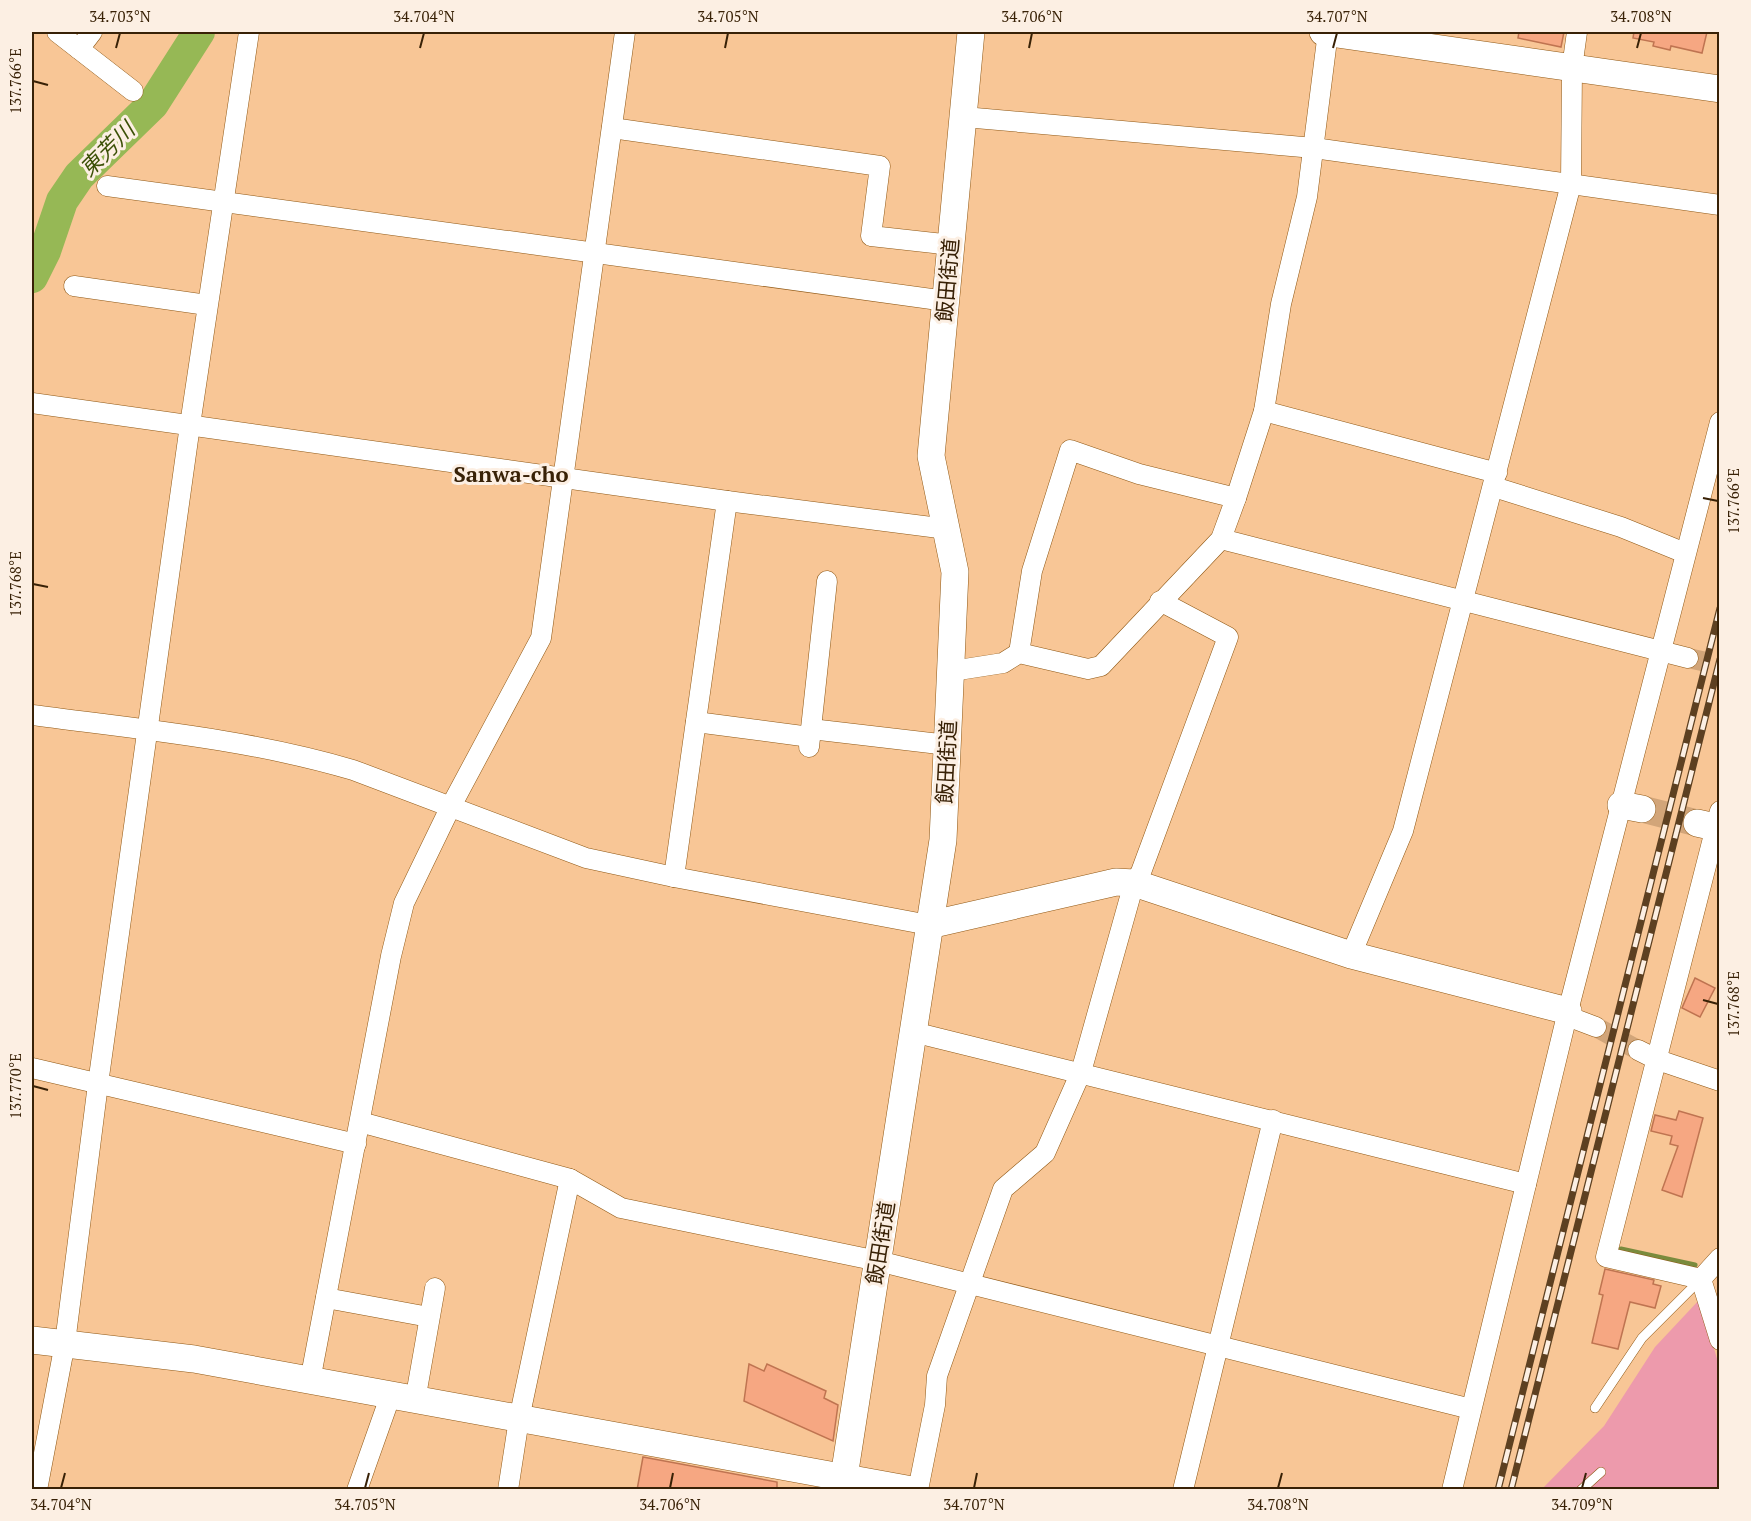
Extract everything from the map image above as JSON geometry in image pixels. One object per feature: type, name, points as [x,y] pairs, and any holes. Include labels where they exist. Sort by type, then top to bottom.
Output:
[{"type":"street","points":[[57,32],[133,91]]},
{"type":"street","points":[[79,49],[92,32]]},
{"type":"street","points":[[37,1490],[65,1343],[98,1084],[190,425],[249,32]]},
{"type":"street","points":[[310,1381],[404,903],[450,808],[541,638],[625,32]]},
{"type":"street","name":"飯田街道","points":[[843,1484],[943,840],[955,572],[932,456],[971,32]]},
{"type":"street","points":[[1323,32],[1719,89]]},
{"type":"street","points":[[952,671],[1003,663],[1019,653],[1088,669],[1101,666],[1221,539],[1264,411],[1281,304],[1306,196],[1328,32]]},
{"type":"street","points":[[1351,955],[1403,831],[1571,184],[1572,68],[1577,32]]},
{"type":"street","points":[[964,117],[1314,148],[1719,205]]},
{"type":"street","points":[[612,128],[880,166],[871,236],[952,244]]},
{"type":"street","points":[[107,186],[594,255],[946,301]]},
{"type":"street","points":[[74,286],[207,305]]},
{"type":"street","points":[[32,403],[727,501],[947,529]]},
{"type":"street","points":[[1264,411],[1495,480],[1686,553]]},
{"type":"street","points":[[1452,1490],[1567,1014],[1631,807],[1660,651],[1719,422]]},
{"type":"street","points":[[1019,653],[1032,571],[1070,450],[1139,474],[1236,498]]},
{"type":"street","points":[[674,877],[727,501]]},
{"type":"street","points":[[1221,539],[1688,658]]},
{"type":"street","points":[[810,737],[827,581]]},
{"type":"street","points":[[918,1490],[935,1405],[937,1376],[1003,1189],[1046,1153],[1081,1072],[1134,883],[1141,872],[1228,637],[1160,601]]},
{"type":"street","points":[[32,715],[256,746],[314,758],[353,770],[586,858],[929,925],[1116,882],[1134,883],[1351,955],[1567,1014],[1596,1027]]},
{"type":"street","points":[[696,722],[810,737],[948,745]]},
{"type":"street","points":[[1701,1279],[1606,1257],[1658,1060],[1711,820]]},
{"type":"street","points":[[913,1032],[1526,1184]]},
{"type":"street","points":[[1638,1050],[1658,1060],[1719,1081]]},
{"type":"street","points":[[32,1068],[356,1144]]},
{"type":"street","points":[[1183,1490],[1273,1120]]},
{"type":"street","points":[[360,1122],[570,1179],[621,1209],[878,1261],[1471,1409]]},
{"type":"street","points":[[508,1490],[519,1419],[570,1179]]},
{"type":"street","points":[[1701,1279],[1719,1258]]},
{"type":"street","points":[[1701,1279],[1719,1340]]},
{"type":"street","points":[[357,1490],[402,1399],[429,1317],[435,1288]]},
{"type":"street","points":[[326,1298],[429,1317]]},
{"type":"street","points":[[32,1340],[194,1359],[519,1419],[843,1484],[912,1490]]},
{"type":"lane","points":[[1595,1408],[1642,1338],[1701,1279]]},
{"type":"lane","points":[[1581,1490],[1601,1472]]},
{"type":"shaded area","points":[[1700,1299],[1719,1366],[1719,1489],[1541,1490],[1604,1426],[1655,1347]]},
{"type":"building","points":[[1519,32],[1564,32],[1561,47],[1518,38]]},
{"type":"building","points":[[1634,32],[1707,32],[1702,53],[1671,46],[1670,50],[1653,46],[1654,42],[1633,38]]},
{"type":"building","points":[[1695,978],[1715,988],[1700,1017],[1682,1008]]},
{"type":"building","points":[[1679,1111],[1703,1118],[1682,1197],[1662,1190],[1678,1146],[1670,1144],[1672,1136],[1651,1131],[1655,1115],[1676,1120]]},
{"type":"building","points":[[1605,1269],[1654,1280],[1653,1284],[1661,1286],[1655,1308],[1630,1302],[1618,1349],[1592,1343],[1603,1295],[1599,1294]]},
{"type":"building","points":[[749,1364],[764,1371],[767,1364],[826,1391],[824,1398],[838,1405],[833,1441],[744,1401]]},
{"type":"building","points":[[643,1457],[777,1482],[777,1490],[637,1490]]},
{"type":"waterway","name":"東芳川","points":[[32,277],[45,251],[62,201],[79,176],[153,104],[199,32]]},
{"type":"waterway","points":[[1621,1249],[1695,1265]]},
{"type":"tunnel","points":[[1688,658],[1720,665]]},
{"type":"tunnel","points":[[1642,809],[1697,823]]},
{"type":"tunnel","points":[[1596,1027],[1638,1050]]},
{"type":"railway","points":[[1498,1490],[1720,608]]},
{"type":"railway","points":[[1511,1490],[1720,659]]},
{"type":"district","name":"Sanwa-cho","points":[[511,474]]}]
